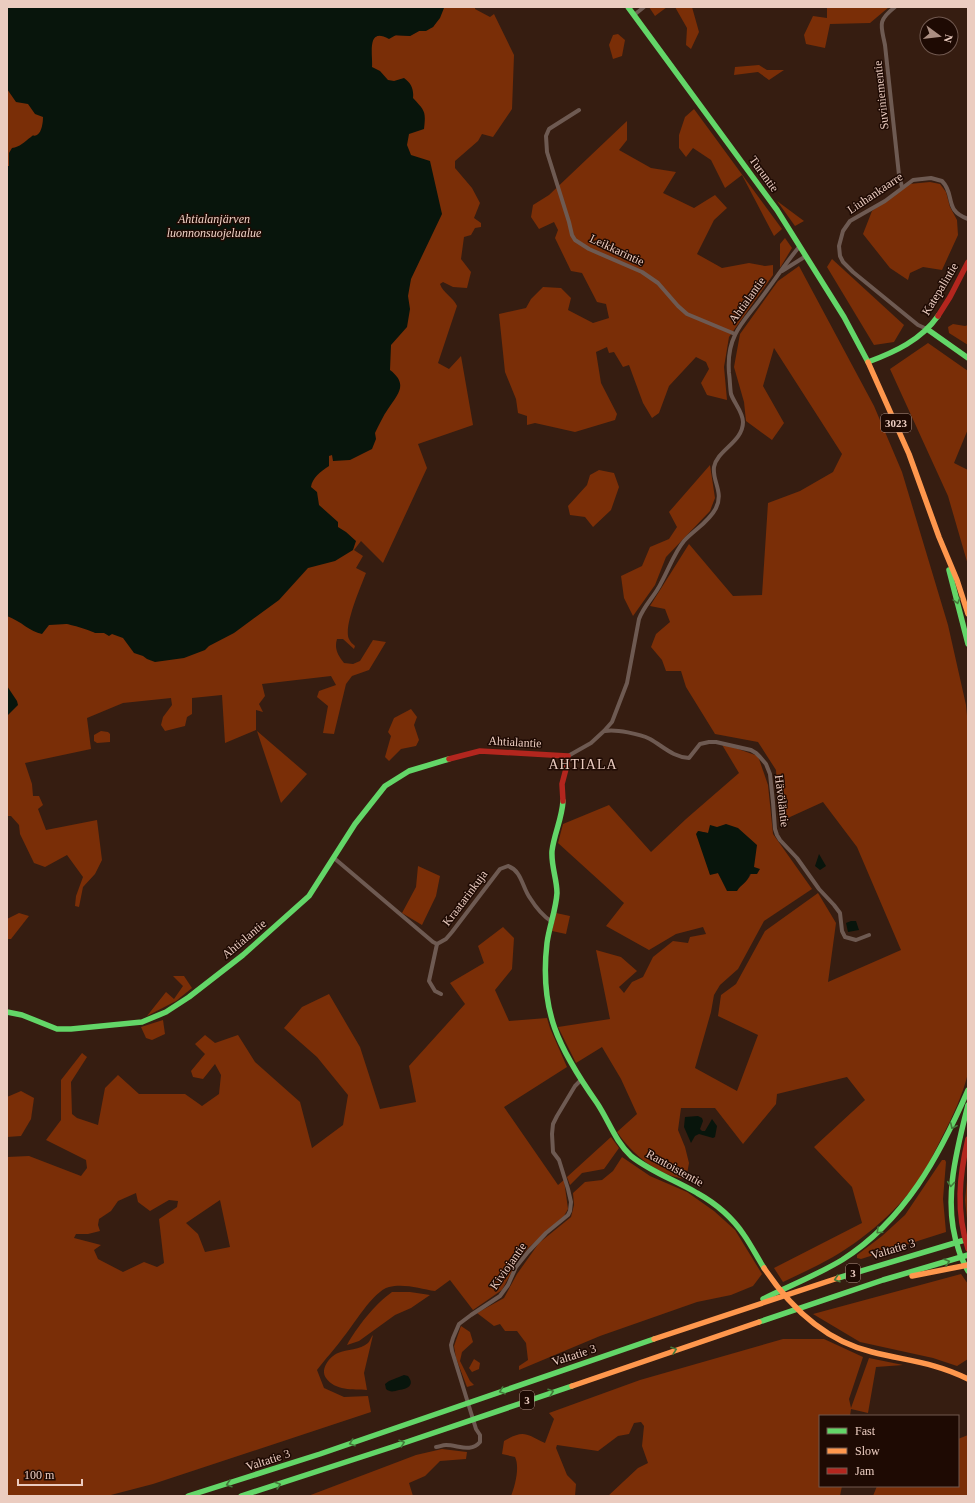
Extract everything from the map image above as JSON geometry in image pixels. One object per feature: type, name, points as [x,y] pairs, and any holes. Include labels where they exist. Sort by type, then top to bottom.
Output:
[{"type":"main road","name":"Turuntie","points":[[628,7],[774,206],[844,317],[868,362]]},
{"type":"main road","name":"Katepalintie","points":[[868,362],[906,345],[927,329],[942,311],[968,262]]},
{"type":"main road","points":[[927,329],[968,358]]},
{"type":"main road","name":"3023","points":[[868,362],[909,454],[939,537],[957,580],[968,614]]},
{"type":"main road","name":"3023","points":[[939,537],[968,644]]},
{"type":"main road","name":"Ahtialantie","points":[[7,1012],[22,1015],[58,1029],[142,1022],[157,1017],[177,1005],[229,966],[262,940],[304,902],[313,892],[355,824],[385,786],[396,778],[409,771],[480,751],[493,750],[568,756]]},
{"type":"main road","name":"Rantoistentie","points":[[568,756],[567,768],[562,787],[562,812],[552,852],[553,871],[557,892],[547,948],[546,972],[548,1009],[552,1022],[580,1080],[600,1107],[622,1147],[657,1174],[686,1186],[718,1206],[741,1231],[774,1282],[789,1300],[811,1321],[835,1339],[885,1357],[938,1366],[951,1370],[968,1380]]},
{"type":"main road","points":[[739,1310],[851,1254],[870,1240],[886,1225],[903,1206],[930,1170],[948,1136],[968,1090]]},
{"type":"main road","points":[[968,1105],[956,1152],[951,1189],[953,1226],[957,1246],[968,1271]]},
{"type":"main road","points":[[968,1139],[959,1183],[962,1232],[968,1249]]},
{"type":"main road","name":"Valtatie 3","points":[[188,1496],[272,1470],[739,1310],[907,1256],[968,1239]]},
{"type":"main road","name":"3","points":[[241,1496],[392,1447],[546,1393],[883,1280],[968,1255]]},
{"type":"main road","points":[[883,1280],[968,1265]]},
{"type":"street","points":[[634,15],[644,7]]},
{"type":"street","name":"Suviniementie","points":[[895,7],[884,17],[881,26],[885,45],[899,175],[902,187]]},
{"type":"street","name":"Leikkarintie","points":[[579,110],[549,129],[546,136],[547,152],[572,236],[575,240],[589,249],[642,272],[658,283],[687,314],[735,334]]},
{"type":"street","name":"Liuhankaarre","points":[[927,329],[918,324],[843,262],[840,256],[839,246],[841,236],[850,221],[876,206],[913,180],[922,178],[931,178],[942,181],[947,188],[954,210],[958,215],[968,219]]},
{"type":"street","name":"Ahtialantie","points":[[568,756],[591,743],[612,722],[627,683],[642,611],[661,584],[684,541],[694,533],[715,509],[719,500],[714,467],[717,460],[742,431],[743,422],[743,418],[732,394],[728,364],[731,346],[735,334],[799,247]]},
{"type":"street","name":"Ahtialantie","points":[[781,271],[806,256]]},
{"type":"street","points":[[612,722],[616,730]]},
{"type":"street","name":"Hävöläntie","points":[[604,731],[616,730],[648,738],[673,754],[689,758],[700,744],[709,742],[756,752],[766,764],[770,774],[775,829],[780,840],[797,858],[819,889],[840,913],[842,931],[845,937],[856,940],[870,935]]},
{"type":"street","points":[[334,858],[437,944],[429,981],[436,991],[441,994]]},
{"type":"street","name":"Kraatarinkuja","points":[[437,944],[446,939],[452,932],[500,869],[508,866],[512,867],[517,872],[529,898],[551,921]]},
{"type":"street","name":"Kiviojantie","points":[[436,1447],[444,1445],[471,1448],[475,1447],[480,1442],[480,1435],[476,1429],[462,1386],[452,1354],[451,1345],[459,1324],[500,1296],[508,1285],[516,1267],[528,1252],[546,1233],[568,1216],[571,1202],[559,1160],[553,1152],[552,1134],[556,1116],[574,1086],[580,1080]]},
{"type":"green space","name":"Ahtialanjärven luonnonsuojelualue","points":[[7,7],[375,37],[380,35],[410,36],[419,31],[433,27],[439,18],[443,7],[475,7],[475,9],[490,17],[494,14],[514,55],[512,109],[493,137],[482,134],[478,141],[455,161],[455,168],[472,188],[480,203],[474,218],[481,223],[481,227],[475,228],[471,235],[464,237],[461,259],[471,272],[467,288],[453,287],[443,282],[440,284],[443,290],[457,306],[438,363],[449,369],[461,356],[473,425],[418,444],[427,468],[383,563],[361,541],[354,550],[363,556],[356,568],[366,573],[353,606],[348,625],[349,639],[355,646],[354,649],[343,639],[337,639],[337,652],[344,663],[353,664],[360,661],[373,640],[386,642],[369,670],[352,676],[346,684],[334,734],[323,733],[328,706],[317,697],[319,691],[336,685],[331,676],[262,684],[265,696],[259,704],[263,712],[256,710],[256,730],[225,743],[222,695],[192,698],[192,714],[187,717],[185,726],[165,731],[161,725],[163,717],[172,705],[171,698],[123,703],[87,718],[91,749],[25,763],[32,784],[33,796],[39,796],[43,805],[38,809],[46,830],[97,820],[102,860],[95,874],[83,887],[79,907],[75,906],[76,896],[83,877],[67,855],[45,867],[34,863],[20,834],[19,825],[11,816],[7,816]]},
{"type":"green space","points":[[649,7],[667,7],[655,16]]},
{"type":"green space","points":[[675,7],[692,7],[699,32],[691,49],[686,45],[687,28]]},
{"type":"green space","points":[[827,7],[889,7],[870,23],[830,24],[825,48],[806,44],[804,35],[813,16],[827,18]]},
{"type":"green space","points":[[618,34],[625,40],[622,56],[613,59],[609,45],[613,35]]},
{"type":"green space","points":[[759,65],[767,70],[784,70],[769,80],[758,72],[734,75],[735,67]]},
{"type":"green space","points":[[694,109],[782,229],[774,236],[742,175],[725,188],[711,160],[693,148],[686,157],[679,148],[679,135],[685,117]]},
{"type":"green space","points":[[627,121],[627,140],[619,150],[651,168],[676,172],[663,193],[694,208],[715,195],[727,208],[714,220],[697,254],[722,268],[749,263],[765,266],[773,265],[773,275],[729,337],[724,367],[727,400],[707,395],[701,383],[709,369],[706,362],[696,357],[669,386],[659,413],[652,418],[643,403],[629,365],[623,367],[614,352],[609,353],[607,347],[596,352],[601,383],[617,414],[615,420],[575,432],[535,423],[527,425],[527,416],[518,413],[516,399],[505,372],[499,314],[526,308],[531,299],[543,287],[561,288],[571,298],[568,310],[593,323],[609,318],[606,304],[597,302],[582,273],[571,271],[555,238],[558,230],[554,222],[539,229],[531,217],[533,205],[549,195]]},
{"type":"green space","points":[[930,182],[940,184],[946,192],[950,207],[957,220],[958,235],[942,270],[923,267],[910,273],[908,280],[890,268],[863,234],[872,211],[909,184]]},
{"type":"green space","points":[[777,201],[804,221],[795,226]]},
{"type":"green space","points":[[785,238],[792,248],[780,268],[780,244]]},
{"type":"green space","points":[[832,259],[904,325],[894,342],[874,345],[827,267]]},
{"type":"green space","points":[[799,266],[874,406],[902,472],[948,625],[966,705],[968,726],[968,1073],[963,1089],[957,1105],[928,1165],[920,1179],[899,1205],[874,1228],[847,1249],[821,1264],[783,1282],[774,1268],[862,1223],[852,1187],[814,1147],[865,1100],[847,1077],[777,1094],[776,1104],[743,1144],[715,1108],[681,1108],[678,1130],[685,1147],[689,1163],[686,1179],[676,1177],[656,1169],[638,1156],[623,1140],[617,1132],[637,1114],[621,1079],[602,1047],[576,1063],[558,1027],[610,1019],[596,950],[621,957],[637,971],[619,987],[624,993],[632,982],[643,977],[653,957],[673,941],[688,943],[690,937],[706,934],[703,927],[676,934],[649,950],[606,926],[624,903],[558,843],[563,824],[609,805],[651,852],[739,773],[721,743],[758,756],[768,785],[773,834],[812,889],[764,921],[738,969],[720,985],[714,995],[711,1012],[695,1068],[737,1091],[758,1035],[718,1016],[721,995],[736,984],[765,931],[818,893],[836,923],[828,982],[901,950],[857,847],[823,802],[779,822],[776,770],[758,742],[715,734],[686,687],[681,671],[666,671],[662,660],[651,647],[656,634],[670,622],[665,609],[650,606],[689,544],[733,596],[762,595],[768,503],[800,491],[833,472],[842,454],[774,348],[763,386],[784,423],[772,440],[746,421],[744,402],[734,367],[740,334],[778,281]],"holes":[[[698,831],[708,833],[754,862],[750,876],[745,883],[739,887],[726,887],[718,873],[710,874]]]},
{"type":"green space","points":[[953,324],[968,325],[968,345],[949,333],[948,327]]},
{"type":"green space","points":[[928,343],[968,371],[968,429],[954,463],[968,470],[968,565],[948,496],[890,369]]},
{"type":"green space","points":[[710,465],[715,498],[710,511],[666,557],[655,585],[633,616],[624,598],[621,576],[642,566],[650,547],[669,539],[677,527],[669,512]]},
{"type":"green space","points":[[599,470],[614,473],[619,487],[611,510],[593,527],[585,517],[570,515],[568,506],[587,485],[590,475]]},
{"type":"green space","points":[[411,709],[417,717],[414,725],[419,740],[416,746],[401,749],[389,761],[385,757],[391,736],[388,732],[394,718]]},
{"type":"green space","points":[[101,731],[108,732],[110,734],[110,742],[97,743],[94,741],[94,735]]},
{"type":"green space","points":[[257,731],[307,774],[281,803]]},
{"type":"green space","points":[[418,866],[440,876],[436,896],[422,925],[402,913],[416,887]]},
{"type":"green space","points":[[19,913],[29,916],[11,939],[7,939],[7,919]]},
{"type":"green space","points":[[556,913],[570,916],[566,934],[552,931]]},
{"type":"green space","points":[[503,927],[514,938],[512,969],[495,990],[509,1021],[547,1018],[567,1067],[504,1107],[558,1185],[564,1180],[568,1209],[564,1216],[526,1250],[517,1262],[502,1290],[473,1310],[450,1280],[435,1291],[406,1286],[395,1286],[389,1287],[376,1295],[317,1370],[324,1388],[344,1397],[368,1396],[371,1412],[153,1484],[107,1496],[7,1496],[7,1157],[29,1156],[81,1176],[87,1168],[86,1160],[46,1140],[61,1120],[61,1080],[82,1053],[87,1057],[71,1082],[72,1114],[77,1118],[98,1125],[105,1088],[118,1075],[139,1094],[185,1094],[202,1106],[219,1094],[221,1075],[215,1064],[203,1079],[193,1077],[191,1071],[205,1054],[195,1044],[205,1035],[215,1043],[238,1035],[255,1062],[300,1102],[312,1148],[343,1125],[348,1095],[317,1057],[284,1028],[302,1007],[329,994],[360,1047],[380,1109],[416,1102],[409,1066],[465,1004],[450,983],[484,963],[478,946]],"holes":[[[136,1193],[138,1202],[150,1211],[169,1200],[178,1201],[177,1207],[159,1219],[164,1263],[157,1267],[144,1262],[123,1272],[98,1259],[94,1250],[101,1245],[74,1238],[76,1234],[88,1234],[100,1231],[98,1225],[99,1219],[111,1211],[118,1201]],[[220,1200],[230,1247],[205,1252],[198,1234],[186,1223]]]},
{"type":"green space","points":[[173,976],[184,976],[192,988],[176,1001],[147,1016],[166,992],[174,999],[183,986]]},
{"type":"green space","points":[[163,1020],[165,1034],[152,1040],[146,1038],[141,1027]]},
{"type":"green space","points":[[21,1091],[34,1098],[31,1119],[21,1136],[7,1137],[7,1097]]},
{"type":"green space","points":[[611,1137],[619,1148],[604,1169],[582,1173],[570,1185],[567,1177]]},
{"type":"green space","points":[[622,1157],[650,1176],[687,1192],[714,1211],[735,1230],[762,1274],[753,1286],[731,1295],[697,1302],[600,1336],[519,1370],[519,1366],[528,1360],[526,1343],[517,1331],[505,1331],[500,1324],[494,1326],[477,1313],[504,1298],[517,1274],[539,1243],[571,1217],[574,1205],[573,1193],[585,1182],[602,1180],[613,1171]]},
{"type":"green space","points":[[942,1160],[945,1160],[946,1162],[943,1199],[946,1232],[861,1259],[857,1258],[857,1255],[882,1236],[905,1215]]},
{"type":"green space","points":[[968,1170],[968,1228],[965,1200]]},
{"type":"green space","points":[[961,1274],[968,1284],[968,1359],[957,1366],[933,1358],[860,1342],[813,1314]]},
{"type":"green space","points":[[392,1292],[410,1292],[430,1295],[411,1308],[395,1315],[359,1341],[347,1345],[367,1316]]},
{"type":"green space","points":[[461,1326],[470,1332],[473,1342],[462,1352],[460,1361],[470,1381],[474,1385],[467,1387],[456,1358],[454,1346]]},
{"type":"green space","points":[[373,1335],[364,1373],[367,1390],[339,1387],[334,1385],[326,1378],[324,1371],[326,1364],[331,1357],[338,1353],[365,1345],[369,1342]]},
{"type":"green space","points":[[783,1339],[824,1339],[863,1357],[849,1399],[851,1408],[869,1358],[903,1365],[876,1367],[868,1413],[851,1409],[850,1415],[819,1415],[819,1487],[842,1487],[840,1496],[608,1496],[638,1468],[648,1463],[642,1446],[644,1426],[641,1422],[634,1423],[629,1434],[618,1436],[598,1451],[557,1445],[556,1448],[567,1475],[576,1484],[575,1496],[511,1496],[517,1466],[515,1457],[502,1454],[504,1441],[516,1435],[525,1434],[545,1443],[554,1419],[549,1413],[640,1380]]},
{"type":"green space","points":[[474,1359],[480,1363],[479,1369],[472,1372],[469,1368]]},
{"type":"green space","points":[[968,1435],[968,1496],[873,1496],[877,1487],[959,1487],[959,1439]]},
{"type":"green space","points":[[442,1449],[467,1452],[466,1459],[440,1461],[425,1476],[409,1483],[413,1496],[308,1496],[416,1455]]},
{"type":"shaded area","name":"Ahtialanjärven luonnonsuojelualue","points":[[7,7],[444,8],[440,18],[433,27],[426,31],[419,31],[410,36],[396,35],[389,39],[382,36],[377,36],[372,44],[372,67],[380,71],[388,80],[394,81],[404,78],[410,84],[413,98],[424,112],[424,129],[409,134],[407,145],[411,155],[430,161],[442,214],[411,279],[408,296],[410,309],[407,327],[391,345],[390,370],[399,380],[400,389],[375,433],[376,439],[372,449],[350,460],[333,461],[332,455],[329,456],[329,466],[317,475],[311,487],[317,492],[319,505],[338,522],[338,527],[356,541],[353,550],[335,561],[308,568],[279,600],[234,633],[209,646],[205,650],[184,658],[155,662],[134,653],[123,638],[112,634],[109,636],[104,633],[95,633],[66,624],[49,625],[42,634],[33,631],[7,616],[7,166],[9,166],[9,153],[12,148],[39,134],[42,127],[43,117],[35,114],[28,104],[16,102],[7,89]]},
{"type":"shaded area","points":[[7,686],[18,705],[7,716]]},
{"type":"shaded area","points":[[726,824],[738,828],[757,845],[754,867],[760,869],[757,874],[750,874],[737,891],[727,891],[718,873],[710,875],[696,834],[698,831],[708,833],[710,825],[717,827]]},
{"type":"shaded area","points":[[819,854],[826,866],[820,870],[815,866]]},
{"type":"shaded area","points":[[856,921],[859,930],[848,932],[846,923]]},
{"type":"shaded area","points":[[698,1116],[702,1118],[703,1121],[700,1129],[702,1131],[705,1131],[712,1119],[717,1126],[715,1137],[713,1138],[699,1134],[695,1136],[691,1143],[684,1127],[685,1117]]},
{"type":"shaded area","points":[[404,1375],[408,1376],[411,1382],[408,1388],[392,1391],[386,1389],[385,1384]]},
{"type":"traffic: fast","points":[[628,7],[777,210],[844,317],[868,362],[907,344],[924,332],[938,316]]},
{"type":"traffic: fast","points":[[927,329],[968,358]]},
{"type":"traffic: fast","points":[[949,570],[968,644]]},
{"type":"traffic: fast","points":[[7,1012],[22,1015],[57,1029],[142,1022],[166,1012],[189,997],[243,955],[309,896],[355,824],[385,786],[409,771],[449,759]]},
{"type":"traffic: fast","points":[[563,801],[552,851],[552,862],[557,893],[547,943],[545,967],[549,1009],[562,1047],[625,1150],[647,1167],[697,1193],[723,1211],[739,1228],[764,1268]]},
{"type":"traffic: fast","points":[[763,1299],[813,1276],[842,1260],[864,1244],[884,1226],[902,1206],[932,1163],[968,1090]]},
{"type":"traffic: fast","points":[[968,1105],[955,1159],[951,1197],[954,1233],[960,1254],[968,1271]]},
{"type":"traffic: fast","points":[[838,1278],[968,1239]]},
{"type":"traffic: fast","points":[[759,1322],[883,1280],[968,1255]]},
{"type":"traffic: fast","points":[[188,1496],[320,1454],[654,1339]]},
{"type":"traffic: fast","points":[[241,1496],[572,1386]]},
{"type":"traffic: slow","points":[[868,362],[909,454],[939,537],[957,580],[968,614]]},
{"type":"traffic: slow","points":[[912,1276],[968,1265]]},
{"type":"traffic: slow","points":[[764,1268],[797,1309],[824,1331],[839,1340],[872,1352],[920,1362],[944,1369],[968,1379]]},
{"type":"traffic: slow","points":[[654,1339],[838,1278]]},
{"type":"traffic: slow","points":[[572,1386],[759,1322]]},
{"type":"traffic: jam","points":[[938,316],[950,297],[968,262]]},
{"type":"traffic: jam","points":[[449,759],[480,751],[568,756],[562,784],[563,801]]},
{"type":"traffic: jam","points":[[968,1139],[960,1194],[960,1208],[964,1235],[968,1249]]},
{"type":"district","name":"AHTIALA","points":[[583,764]]}]
